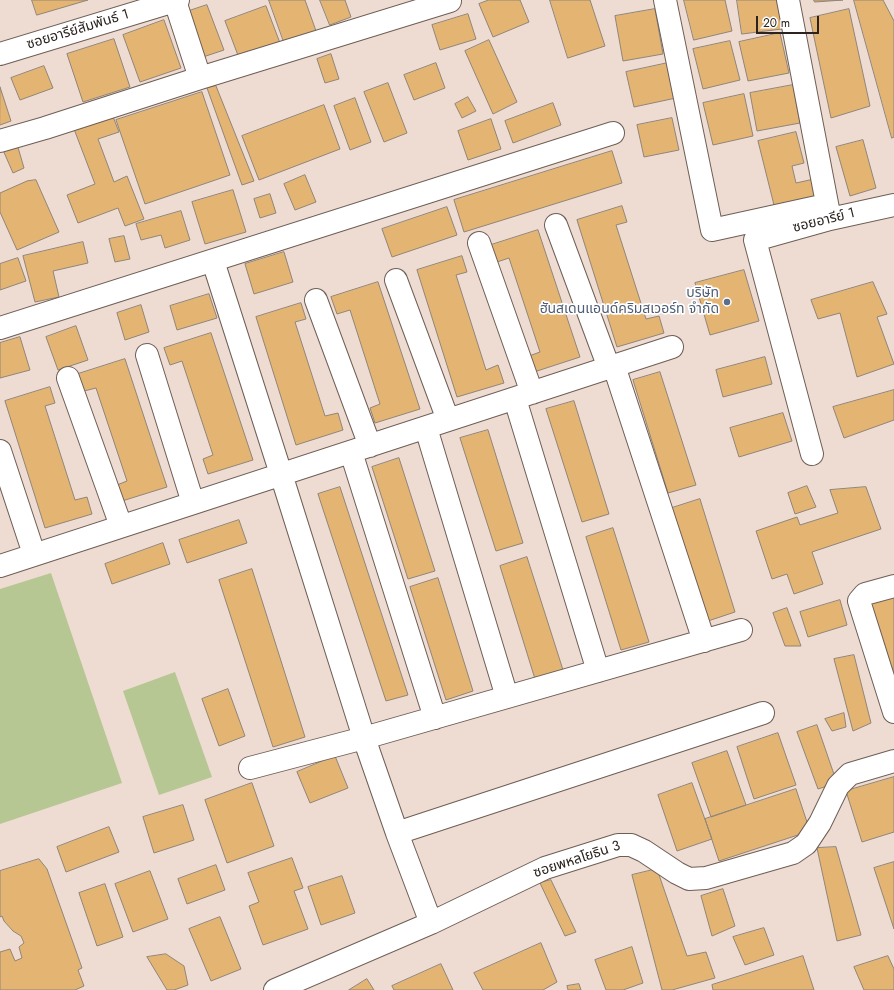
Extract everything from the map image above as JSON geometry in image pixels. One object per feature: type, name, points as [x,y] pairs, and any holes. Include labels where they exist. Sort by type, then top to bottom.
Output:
[{"type":"street","points":[[176,0],[200,78]]},
{"type":"street","name":"ซอยอารีย์สัมพันธ์ 1","points":[[0,54],[176,0]]},
{"type":"street","points":[[665,0],[712,230],[798,220]]},
{"type":"street","points":[[788,0],[829,212]]},
{"type":"street","points":[[0,141],[450,1]]},
{"type":"street","points":[[0,328],[613,133]]},
{"type":"street","name":"ซอยอารีย์ 1","points":[[812,454],[755,240],[798,220],[829,212],[894,205]]},
{"type":"street","points":[[556,224],[612,367],[704,641]]},
{"type":"street","points":[[479,243],[523,396],[598,671]]},
{"type":"street","points":[[213,260],[282,474],[364,738],[397,833],[431,923]]},
{"type":"street","points":[[396,280],[448,420]]},
{"type":"street","points":[[316,300],[360,449],[435,718]]},
{"type":"street","points":[[0,566],[672,348]]},
{"type":"street","points":[[147,355],[193,503]]},
{"type":"street","points":[[68,378],[121,526]]},
{"type":"street","points":[[426,428],[507,697]]},
{"type":"street","points":[[0,451],[34,554]]},
{"type":"street","points":[[894,586],[865,594],[859,601],[894,712]]},
{"type":"street","points":[[250,768],[364,738],[741,630]]},
{"type":"street","points":[[397,833],[763,712]]},
{"type":"street","name":"ซอยพหลโยธิน 3","points":[[275,990],[431,923],[545,868],[618,845],[631,844],[689,880],[706,878],[793,853],[806,844],[820,823],[838,786],[850,774],[894,761]]},
{"type":"green space","points":[[51,573],[122,783],[0,824],[0,589]]},
{"type":"green space","points":[[175,672],[212,777],[159,795],[123,691]]},
{"type":"building","points":[[32,0],[88,0],[37,15]]},
{"type":"building","points":[[269,0],[305,0],[316,31],[284,42]]},
{"type":"building","points":[[320,0],[345,0],[351,17],[330,25]]},
{"type":"building","points":[[489,0],[520,0],[529,22],[493,37],[479,4]]},
{"type":"building","points":[[550,0],[590,0],[605,46],[568,58]]},
{"type":"building","points":[[684,0],[725,0],[732,31],[694,40]]},
{"type":"building","points":[[737,0],[778,0],[782,29],[742,34]]},
{"type":"building","points":[[814,0],[843,0],[815,2]]},
{"type":"building","points":[[854,0],[883,0],[894,21],[894,137],[892,138]]},
{"type":"building","points":[[207,5],[224,50],[203,57],[186,12]]},
{"type":"building","points":[[266,6],[280,43],[239,58],[225,21]]},
{"type":"building","points":[[655,9],[663,54],[623,61],[615,16]]},
{"type":"building","points":[[849,9],[870,106],[831,118],[810,18]]},
{"type":"building","points":[[468,14],[476,39],[440,50],[432,25]]},
{"type":"building","points":[[164,20],[181,68],[140,82],[123,35]]},
{"type":"building","points":[[780,33],[789,73],[748,81],[739,42]]},
{"type":"building","points":[[114,39],[130,87],[83,102],[67,54]]},
{"type":"building","points":[[489,40],[517,102],[493,114],[465,51]]},
{"type":"building","points":[[730,41],[740,80],[703,89],[693,49]]},
{"type":"building","points":[[331,54],[339,79],[325,83],[317,59]]},
{"type":"building","points":[[436,63],[445,88],[414,100],[404,75]]},
{"type":"building","points":[[668,63],[676,98],[634,107],[626,72]]},
{"type":"building","points":[[44,66],[53,88],[20,100],[11,78]]},
{"type":"building","points":[[388,83],[407,133],[384,142],[364,92]]},
{"type":"building","points":[[793,85],[800,123],[757,131],[750,93]]},
{"type":"building","points":[[216,86],[254,181],[242,185],[207,88]]},
{"type":"building","points":[[0,87],[11,121],[0,125]]},
{"type":"building","points":[[202,92],[230,175],[145,204],[116,120]]},
{"type":"building","points":[[744,94],[753,136],[713,145],[703,103]]},
{"type":"building","points":[[468,97],[476,111],[462,118],[455,104]]},
{"type":"building","points":[[355,98],[371,142],[350,150],[334,106]]},
{"type":"building","points":[[553,103],[561,125],[513,143],[505,121]]},
{"type":"building","points":[[324,105],[340,149],[259,180],[242,136]]},
{"type":"building","points":[[112,114],[119,132],[98,139],[114,182],[127,176],[144,219],[125,226],[118,208],[78,223],[67,195],[95,184],[74,129]]},
{"type":"building","points":[[672,118],[679,150],[644,157],[637,125]]},
{"type":"building","points":[[491,119],[501,149],[468,160],[458,131]]},
{"type":"building","points":[[796,132],[804,163],[792,166],[796,183],[814,179],[819,198],[775,209],[758,141]]},
{"type":"building","points":[[863,140],[876,188],[850,196],[836,147]]},
{"type":"building","points":[[17,144],[24,168],[13,173],[3,150]]},
{"type":"building","points":[[612,151],[622,183],[464,232],[454,200]]},
{"type":"building","points":[[305,175],[316,202],[295,210],[284,184]]},
{"type":"building","points":[[36,180],[59,232],[17,250],[0,212],[0,193],[27,181]]},
{"type":"building","points":[[233,190],[246,232],[205,244],[192,202]]},
{"type":"building","points":[[270,194],[276,213],[260,218],[254,199]]},
{"type":"building","points":[[622,206],[627,222],[616,225],[646,319],[659,316],[664,333],[617,347],[577,220]]},
{"type":"building","points":[[447,207],[457,235],[392,257],[382,229]]},
{"type":"building","points":[[181,211],[190,240],[165,248],[161,235],[141,240],[136,224]]},
{"type":"building","points":[[538,230],[580,357],[534,372],[529,356],[540,352],[509,258],[497,262],[491,245]]},
{"type":"building","points":[[124,236],[130,259],[115,262],[109,239]]},
{"type":"building","points":[[83,242],[88,263],[53,271],[59,297],[35,302],[23,256]]},
{"type":"building","points":[[284,252],[293,282],[254,294],[245,264]]},
{"type":"building","points":[[462,256],[467,272],[456,275],[486,370],[498,365],[504,383],[457,397],[417,270]]},
{"type":"building","points":[[18,258],[26,281],[0,290],[0,264]]},
{"type":"building","name":"บริษัท ฮันสเดนแอนด์คริมสเวอร์ท จำกัด","points":[[744,270],[759,321],[710,335],[695,283]]},
{"type":"building","points":[[378,282],[420,409],[375,423],[370,408],[380,404],[350,310],[337,314],[331,297]]},
{"type":"building","points":[[873,282],[887,314],[877,317],[894,364],[857,377],[840,313],[818,319],[811,300]]},
{"type":"building","points":[[209,294],[217,318],[177,330],[170,306]]},
{"type":"building","points":[[301,303],[306,319],[295,322],[325,416],[338,413],[343,430],[296,445],[256,317]]},
{"type":"building","points":[[141,305],[149,332],[125,340],[117,313]]},
{"type":"building","points":[[76,326],[88,360],[58,370],[46,337]]},
{"type":"building","points":[[211,333],[253,460],[208,474],[203,459],[213,455],[182,361],[170,365],[164,348]]},
{"type":"building","points":[[20,337],[30,370],[0,378],[0,343]]},
{"type":"building","points":[[765,357],[772,384],[723,397],[716,370]]},
{"type":"building","points":[[125,359],[167,487],[122,501],[117,485],[127,481],[96,388],[84,391],[78,374]]},
{"type":"building","points":[[660,372],[696,485],[668,493],[633,380]]},
{"type":"building","points":[[50,387],[55,403],[45,406],[75,500],[87,497],[92,514],[45,528],[5,401]]},
{"type":"building","points":[[894,390],[894,420],[844,438],[833,407]]},
{"type":"building","points":[[574,401],[609,514],[582,522],[546,409]]},
{"type":"building","points":[[783,413],[792,441],[739,457],[730,428]]},
{"type":"building","points":[[488,430],[523,543],[496,551],[460,438]]},
{"type":"building","points":[[399,458],[435,571],[408,579],[372,467]]},
{"type":"building","points":[[807,486],[816,507],[795,514],[788,493]]},
{"type":"building","points":[[340,487],[408,695],[386,701],[318,494]]},
{"type":"building","points":[[866,487],[881,529],[812,552],[823,584],[794,594],[787,574],[772,579],[756,531],[797,517],[800,525],[838,513],[830,490]]},
{"type":"building","points":[[700,499],[735,612],[708,621],[672,508]]},
{"type":"building","points":[[239,520],[247,543],[187,563],[179,540]]},
{"type":"building","points":[[613,528],[649,642],[621,650],[586,537]]},
{"type":"building","points":[[163,543],[170,564],[112,584],[105,564]]},
{"type":"building","points":[[527,557],[563,670],[535,679],[500,566]]},
{"type":"building","points":[[252,569],[305,737],[273,747],[219,580]]},
{"type":"building","points":[[438,578],[473,691],[446,700],[410,587]]},
{"type":"building","points":[[894,590],[894,702],[863,602]]},
{"type":"building","points":[[840,600],[847,625],[808,637],[800,612]]},
{"type":"building","points":[[787,608],[801,646],[785,646],[773,613]]},
{"type":"building","points":[[854,655],[871,723],[853,731],[834,659]]},
{"type":"building","points":[[228,689],[245,736],[219,746],[202,699]]},
{"type":"building","points":[[844,713],[846,727],[832,731],[825,719]]},
{"type":"building","points":[[817,725],[837,783],[818,789],[797,732]]},
{"type":"building","points":[[778,733],[796,785],[754,799],[737,747]]},
{"type":"building","points":[[727,751],[746,805],[711,817],[692,763]]},
{"type":"building","points":[[335,756],[348,788],[310,803],[297,772]]},
{"type":"building","points":[[894,777],[894,832],[862,842],[846,791]]},
{"type":"building","points":[[252,783],[274,846],[227,863],[205,800]]},
{"type":"building","points":[[692,783],[712,839],[677,851],[658,795]]},
{"type":"building","points":[[796,789],[810,831],[719,861],[705,819]]},
{"type":"building","points":[[183,805],[194,840],[154,853],[143,817]]},
{"type":"building","points":[[109,827],[119,852],[66,872],[57,847]]},
{"type":"building","points":[[836,847],[861,935],[837,941],[817,848]]},
{"type":"building","points":[[292,858],[303,888],[294,891],[308,929],[263,945],[249,906],[259,902],[248,873]]},
{"type":"building","points":[[39,859],[47,869],[82,968],[78,970],[84,986],[75,990],[0,990],[0,952],[10,949],[15,961],[22,958],[19,947],[24,943],[21,936],[13,931],[4,921],[2,916],[0,917],[0,871]]},
{"type":"building","points":[[894,862],[894,929],[874,868]]},
{"type":"building","points":[[216,865],[225,890],[187,904],[178,879]]},
{"type":"building","points":[[657,869],[687,956],[706,952],[715,978],[672,990],[662,990],[632,875]]},
{"type":"building","points":[[150,871],[168,919],[133,932],[115,884]]},
{"type":"building","points":[[342,876],[355,913],[321,925],[308,887]]},
{"type":"building","points":[[551,880],[576,932],[565,936],[540,883]]},
{"type":"building","points":[[105,884],[123,937],[97,946],[79,893]]},
{"type":"building","points":[[723,889],[735,926],[712,936],[701,896]]},
{"type":"building","points":[[220,917],[241,969],[211,981],[189,929]]},
{"type":"building","points":[[764,928],[774,955],[745,965],[733,937]]},
{"type":"building","points":[[541,943],[557,982],[543,990],[483,990],[474,973]]},
{"type":"building","points":[[632,947],[643,983],[623,990],[606,990],[595,960]]},
{"type":"building","points":[[166,954],[184,966],[188,985],[174,990],[167,990],[147,957]]},
{"type":"building","points":[[803,956],[814,990],[713,990],[712,985]]},
{"type":"building","points":[[888,956],[894,969],[894,990],[864,990],[854,967]]},
{"type":"building","points":[[441,964],[453,990],[394,990],[392,986]]},
{"type":"building","points":[[367,979],[374,990],[349,990]]},
{"type":"building","points":[[579,984],[581,990],[568,990],[567,986]]},
{"type":"place","name":"บริษัท ฮันสเดนแอนด์คริมสเวอร์ท จำกัด","points":[[727,302]]}]
